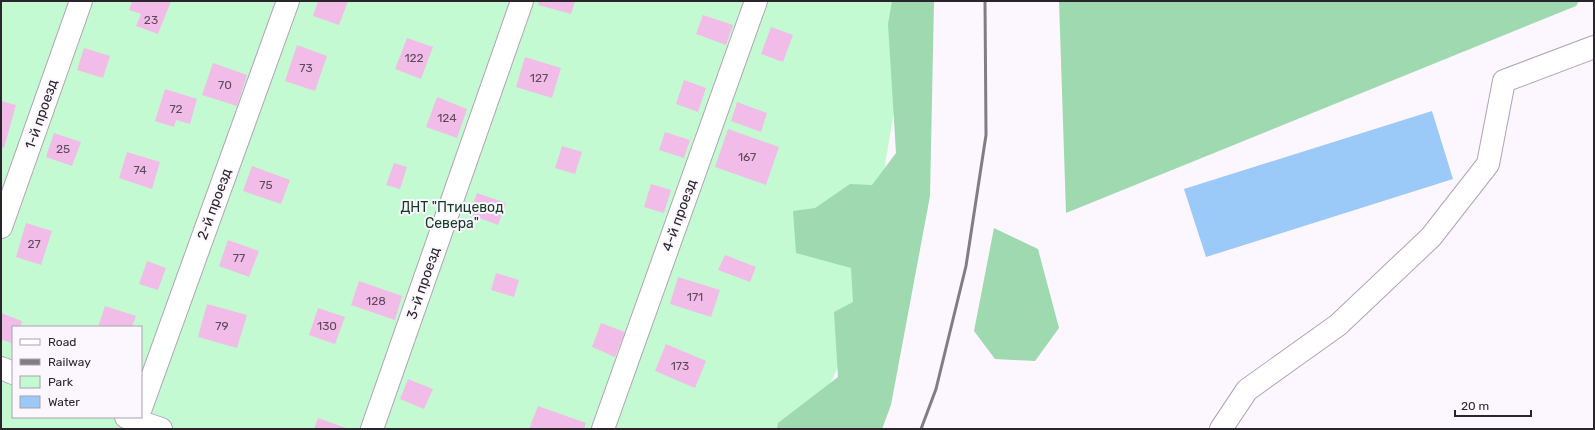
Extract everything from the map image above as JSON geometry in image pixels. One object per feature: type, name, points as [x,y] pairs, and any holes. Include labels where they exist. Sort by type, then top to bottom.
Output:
[{"type":"street","name":"1-й проезд","points":[[1,227],[81,1]]},
{"type":"street","name":"2-й проезд","points":[[142,399],[288,1]]},
{"type":"street","name":"3-й проезд","points":[[372,429],[522,1]]},
{"type":"street","name":"4-й проезд","points":[[603,429],[756,1]]},
{"type":"street","points":[[1220,429],[1247,390],[1338,325],[1432,237],[1488,164],[1504,81],[1594,47]]},
{"type":"street","points":[[1,368],[12,373]]},
{"type":"street","points":[[135,418],[161,429]]},
{"type":"green space","name":"ДНТ \"Птицевод Севера\"","points":[[1,1],[900,1],[903,57],[859,322],[809,429],[1,429]]},
{"type":"green space","points":[[892,1],[934,1],[930,196],[891,405],[882,429],[777,429],[778,423],[838,377],[834,312],[853,302],[851,268],[796,253],[793,211],[815,208],[850,184],[872,185],[896,153],[888,24]]},
{"type":"green space","points":[[1059,1],[1579,1],[1576,6],[1066,213]]},
{"type":"green space","points":[[994,228],[1038,249],[1059,328],[1035,361],[995,359],[974,331]]},
{"type":"water","points":[[1432,111],[1453,179],[1206,257],[1184,189]]},
{"type":"building","points":[[132,1],[171,1],[158,34],[136,26],[141,14],[129,10]]},
{"type":"building","points":[[318,1],[348,1],[339,25],[313,16]]},
{"type":"building","points":[[539,1],[575,1],[571,14],[538,5]]},
{"type":"building","points":[[703,15],[733,25],[726,45],[696,34]]},
{"type":"building","points":[[771,27],[793,35],[783,62],[761,54]]},
{"type":"building","points":[[407,38],[433,47],[421,79],[395,69]]},
{"type":"building","points":[[297,45],[327,56],[315,91],[285,81]]},
{"type":"building","points":[[84,48],[110,56],[103,78],[77,70]]},
{"type":"building","points":[[525,57],[561,68],[552,98],[516,87]]},
{"type":"building","points":[[213,63],[247,75],[237,106],[202,95]]},
{"type":"building","points":[[684,80],[706,88],[698,112],[676,104]]},
{"type":"building","points":[[165,89],[197,99],[190,124],[176,120],[174,127],[155,121]]},
{"type":"building","points":[[437,97],[467,109],[457,138],[426,127]]},
{"type":"building","points":[[1,101],[16,105],[4,148],[1,147]]},
{"type":"building","points":[[737,102],[767,113],[761,132],[731,121]]},
{"type":"building","points":[[728,129],[779,147],[766,185],[715,167]]},
{"type":"building","points":[[665,132],[690,140],[684,158],[659,150]]},
{"type":"building","points":[[54,133],[81,142],[72,166],[46,157]]},
{"type":"building","points":[[562,146],[582,152],[575,174],[555,168]]},
{"type":"building","points":[[127,152],[160,162],[152,189],[119,178]]},
{"type":"building","points":[[394,163],[407,167],[400,189],[386,185]]},
{"type":"building","points":[[252,166],[290,180],[281,204],[243,191]]},
{"type":"building","points":[[651,184],[671,190],[664,213],[644,207]]},
{"type":"building","points":[[477,193],[506,203],[498,225],[469,214]]},
{"type":"building","points":[[26,223],[52,231],[41,265],[16,257]]},
{"type":"building","points":[[228,240],[259,251],[249,277],[219,266]]},
{"type":"building","points":[[725,255],[756,267],[750,282],[718,270]]},
{"type":"building","points":[[147,261],[166,268],[158,290],[139,284]]},
{"type":"building","points":[[496,273],[519,280],[514,297],[491,290]]},
{"type":"building","points":[[678,277],[720,290],[711,317],[670,304]]},
{"type":"building","points":[[359,281],[402,296],[395,320],[351,305]]},
{"type":"building","points":[[207,304],[247,315],[237,348],[198,337]]},
{"type":"building","points":[[105,306],[136,316],[132,326],[98,326]]},
{"type":"building","points":[[318,308],[345,317],[335,344],[309,335]]},
{"type":"building","points":[[1,313],[22,321],[20,326],[12,326],[12,344],[1,339]]},
{"type":"building","points":[[601,323],[625,332],[615,357],[592,347]]},
{"type":"building","points":[[666,344],[706,361],[695,388],[655,371]]},
{"type":"building","points":[[408,379],[433,389],[424,409],[400,399]]},
{"type":"building","points":[[538,406],[586,423],[584,429],[529,429]]},
{"type":"building","points":[[318,418],[349,429],[314,429]]},
{"type":"railway","points":[[921,429],[936,389],[966,266],[986,135],[985,1]]}]
